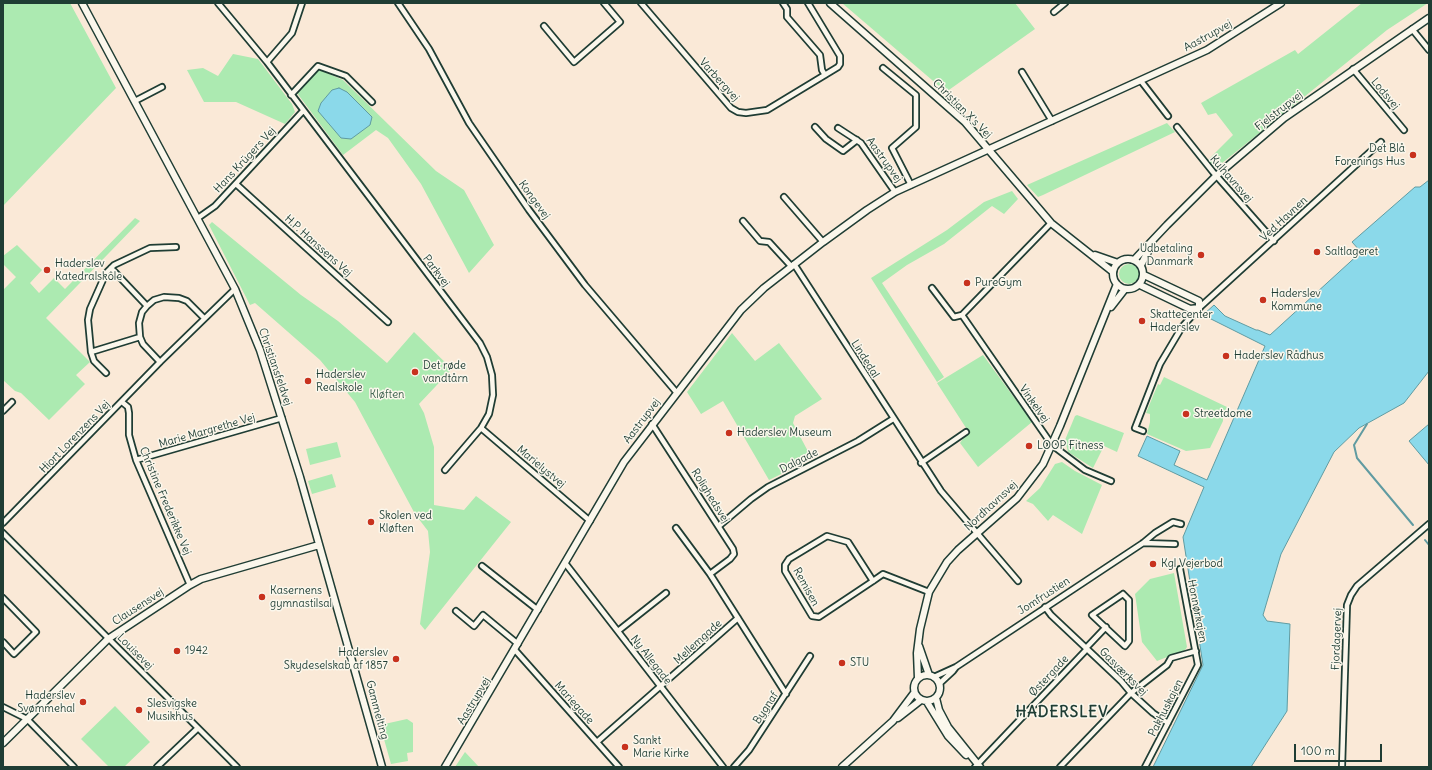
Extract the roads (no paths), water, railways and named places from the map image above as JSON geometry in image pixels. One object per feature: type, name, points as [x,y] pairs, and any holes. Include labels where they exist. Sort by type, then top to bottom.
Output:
[{"type":"street","name":"Christiansfeldvej","points":[[82,3],[235,289],[260,350],[282,418],[352,657]]},
{"type":"street","name":"Parkvej","points":[[218,3],[267,62],[303,112],[480,343],[492,375],[493,395],[489,414],[481,428],[445,470]]},
{"type":"street","points":[[267,62],[292,33],[302,3]]},
{"type":"street","name":"Kongevej","points":[[398,3],[429,49],[469,123],[529,210],[585,285],[677,393]]},
{"type":"street","points":[[544,26],[574,62],[620,22],[604,3]]},
{"type":"street","name":"Varbergvej","points":[[641,3],[720,97],[731,108],[738,112],[746,113],[767,110],[838,67],[841,61],[840,56],[808,3]]},
{"type":"street","points":[[782,3],[787,9],[787,17],[820,55],[822,70],[825,75]]},
{"type":"street","name":"Christian X's Vej","points":[[830,3],[942,100],[965,122],[1051,223],[1114,272]]},
{"type":"street","points":[[1054,12],[1065,3]]},
{"type":"street","name":"Aastrupvej","points":[[445,767],[517,647],[624,462],[741,310],[764,288],[823,242],[895,192],[1207,50],[1280,3]]},
{"type":"street","name":"Fjelstrupvej","points":[[1134,260],[1216,176],[1284,118],[1429,18]]},
{"type":"street","points":[[1412,29],[1429,50]]},
{"type":"street","points":[[291,94],[318,66],[346,76],[372,102]]},
{"type":"street","name":"Aastrupvej","points":[[883,68],[916,95],[916,127],[892,148],[911,185]]},
{"type":"street","name":"Lodsvej","points":[[1353,69],[1404,130]]},
{"type":"street","points":[[1022,72],[1052,121]]},
{"type":"street","points":[[1141,81],[1168,116]]},
{"type":"street","points":[[135,101],[162,86]]},
{"type":"street","name":"Hans Krügers Vej","points":[[198,218],[215,206],[303,112]]},
{"type":"street","name":"Aastrupvej","points":[[815,127],[826,139],[843,151],[857,140]]},
{"type":"street","name":"Kulhavnsvej","points":[[1177,127],[1216,176],[1274,241]]},
{"type":"street","name":"Aastrupvej","points":[[838,128],[861,143],[895,192]]},
{"type":"street","name":"Ved Havnen","points":[[1199,308],[1381,142]]},
{"type":"street","name":"H.P. Hanssens Vej","points":[[236,184],[388,322]]},
{"type":"street","points":[[784,197],[823,242]]},
{"type":"street","points":[[743,221],[760,241],[769,242],[793,265]]},
{"type":"street","points":[[962,315],[1051,223]]},
{"type":"street","name":"Fjelstrupvej","points":[[1141,266],[1156,238]]},
{"type":"street","points":[[106,373],[94,360],[91,352],[89,314],[106,273],[111,268],[150,248],[176,247]]},
{"type":"street","name":"Christian X's Vej","points":[[1090,253],[1118,263]]},
{"type":"street","points":[[1127,259],[1134,260],[1141,266],[1144,275],[1140,285],[1133,289],[1125,289],[1117,284],[1114,279],[1114,272],[1118,263],[1127,259]]},
{"type":"street","name":"Lindedal","points":[[793,265],[921,464],[954,508],[1018,581]]},
{"type":"street","points":[[111,268],[147,306]]},
{"type":"street","points":[[1143,431],[1135,428],[1160,364],[1178,333],[1199,308],[1199,301],[1144,275]]},
{"type":"street","name":"Nordhavnsvej","points":[[918,678],[917,653],[922,616],[928,592],[947,562],[976,534],[1005,510],[1030,483],[1043,464],[1107,312],[1117,284]]},
{"type":"street","points":[[1140,285],[1190,309],[1199,308]]},
{"type":"street","name":"Vinkelvej","points":[[932,288],[954,317],[962,315],[1052,445],[1086,470],[1112,481]]},
{"type":"street","name":"Hiort Lorenzens Vej","points":[[3,524],[160,362],[235,289]]},
{"type":"street","name":"Nordhavnsvej","points":[[1107,312],[1125,289]]},
{"type":"street","points":[[160,362],[144,344],[140,337],[139,323],[142,312],[147,306],[154,300],[164,297],[180,298],[187,302],[204,318]]},
{"type":"street","points":[[91,352],[140,337]]},
{"type":"street","points":[[3,411],[12,402]]},
{"type":"street","name":"Christine Frederikke Vej","points":[[122,402],[128,407],[129,435],[136,460],[190,585]]},
{"type":"street","name":"Marie Margrethe Vej","points":[[136,460],[282,418]]},
{"type":"street","name":"Dalgade","points":[[719,526],[768,487],[858,441],[893,419]]},
{"type":"street","name":"Rolighedsvej","points":[[652,424],[719,526],[734,554],[730,559],[710,574]]},
{"type":"street","name":"Marielystvej","points":[[481,428],[590,521]]},
{"type":"street","points":[[921,464],[966,432]]},
{"type":"street","name":"Jomfrustien","points":[[931,676],[956,666],[1173,522],[1181,524]]},
{"type":"street","name":"Fjordagervej","points":[[1342,767],[1347,605],[1357,586],[1429,524]]},
{"type":"street","points":[[676,528],[710,574],[786,694]]},
{"type":"street","name":"Louisevej","points":[[3,533],[237,767]]},
{"type":"street","name":"Remisen","points":[[874,581],[848,542],[827,536],[790,559],[785,565],[785,571],[812,616],[819,617],[874,581],[882,574],[928,592]]},
{"type":"street","points":[[1143,543],[1175,544]]},
{"type":"street","name":"Clausensvej","points":[[3,744],[108,639],[190,585],[201,579],[319,545]]},
{"type":"street","name":"Ny Allegade","points":[[565,563],[723,767]]},
{"type":"street","points":[[482,566],[538,610]]},
{"type":"street","name":"Honnørkajen","points":[[1180,569],[1197,657]]},
{"type":"street","points":[[618,631],[666,593]]},
{"type":"street","name":"Gasværksvej","points":[[1123,594],[1129,600],[1129,641],[1125,646],[1106,627],[1092,615],[1123,594]]},
{"type":"street","points":[[3,598],[36,632],[14,654],[3,642]]},
{"type":"street","name":"Gasværksvej","points":[[1045,607],[1086,649],[1122,681],[1131,694],[1153,713],[1168,723]]},
{"type":"street","points":[[456,611],[474,626],[483,615],[517,647]]},
{"type":"street","name":"Mellemgade","points":[[598,742],[738,618]]},
{"type":"street","name":"Gasværksvej","points":[[1086,649],[1106,627]]},
{"type":"street","name":"Nordhavnsvej","points":[[919,646],[931,676]]},
{"type":"street","name":"Mariegade","points":[[517,647],[619,767]]},
{"type":"street","name":"Østergade","points":[[976,765],[1086,649]]},
{"type":"street","points":[[1060,767],[1131,694],[1167,665],[1170,658],[1196,651]]},
{"type":"street","name":"Bygnaf","points":[[734,767],[749,750],[810,656]]},
{"type":"street","name":"Gammelting","points":[[352,657],[382,767]]},
{"type":"street","name":"Pakhuskajen","points":[[1145,767],[1198,665],[1197,657]]},
{"type":"street","name":"Jomfrustien","points":[[939,684],[953,671],[956,666]]},
{"type":"street","points":[[893,721],[914,693],[914,685],[918,678],[931,676],[939,684],[940,691],[936,698],[939,710],[948,727],[976,765]]},
{"type":"street","points":[[914,693],[924,701],[956,747],[976,765]]},
{"type":"street","points":[[842,767],[893,721],[924,701],[936,698]]},
{"type":"street","points":[[3,707],[27,719],[74,767]]},
{"type":"street","points":[[157,767],[198,728]]},
{"type":"water","points":[[339,88],[347,92],[372,117],[370,125],[351,139],[341,138],[318,111],[321,103],[332,90]]},
{"type":"water","points":[[1429,180],[1429,371],[1404,403],[1359,428],[1334,452],[1281,554],[1263,615],[1267,621],[1290,624],[1287,711],[1251,767],[1153,767],[1203,665],[1183,537],[1204,487],[1138,456],[1147,436],[1180,451],[1174,465],[1207,480],[1265,346],[1203,315],[1214,305],[1225,316],[1270,335],[1361,252],[1352,242],[1415,187],[1420,187]]},
{"type":"water","points":[[1429,424],[1429,465],[1409,441]]},
{"type":"waterway","points":[[1367,424],[1354,445],[1357,458],[1413,525]]},
{"type":"waterway","points":[[1425,540],[1429,545]]},
{"type":"place","name":"Det Blå Forenings Hus","points":[[1413,155]]},
{"type":"place","name":"Saltlageret","points":[[1317,252]]},
{"type":"place","name":"Udbetaling Danmark","points":[[1201,255]]},
{"type":"place","name":"Haderslev Katedralskole","points":[[47,270]]},
{"type":"place","name":"PureGym","points":[[967,283]]},
{"type":"place","name":"Haderslev Kommune","points":[[1263,300]]},
{"type":"place","name":"Skattecenter Haderslev","points":[[1142,321]]},
{"type":"place","name":"Haderslev Rådhus","points":[[1226,356]]},
{"type":"place","name":"Det røde vandtårn","points":[[415,372]]},
{"type":"place","name":"Haderslev Realskole","points":[[308,381]]},
{"type":"place","name":"Streetdome","points":[[1186,414]]},
{"type":"place","name":"Haderslev Museum","points":[[729,433]]},
{"type":"place","name":"LOOP Fitness","points":[[1029,446]]},
{"type":"place","name":"Skolen ved Kløften","points":[[371,522]]},
{"type":"place","name":"Kgl Vejerbod","points":[[1153,564]]},
{"type":"place","name":"Kasernens gymnastilsal","points":[[262,597]]},
{"type":"place","name":"1942","points":[[177,651]]},
{"type":"place","name":"Haderslev Skydeselskab af 1857","points":[[396,659]]},
{"type":"place","name":"STU","points":[[842,663]]},
{"type":"place","name":"Haderslev Svømmehal","points":[[83,702]]},
{"type":"place","name":"Slesvigske Musikhus","points":[[139,710]]},
{"type":"place","name":"Sankt Marie Kirke","points":[[625,747]]},
{"type":"district","name":"HADERSLEV","points":[[1062,713]]},
{"type":"park label","name":"Kløften","points":[[387,395]]}]
